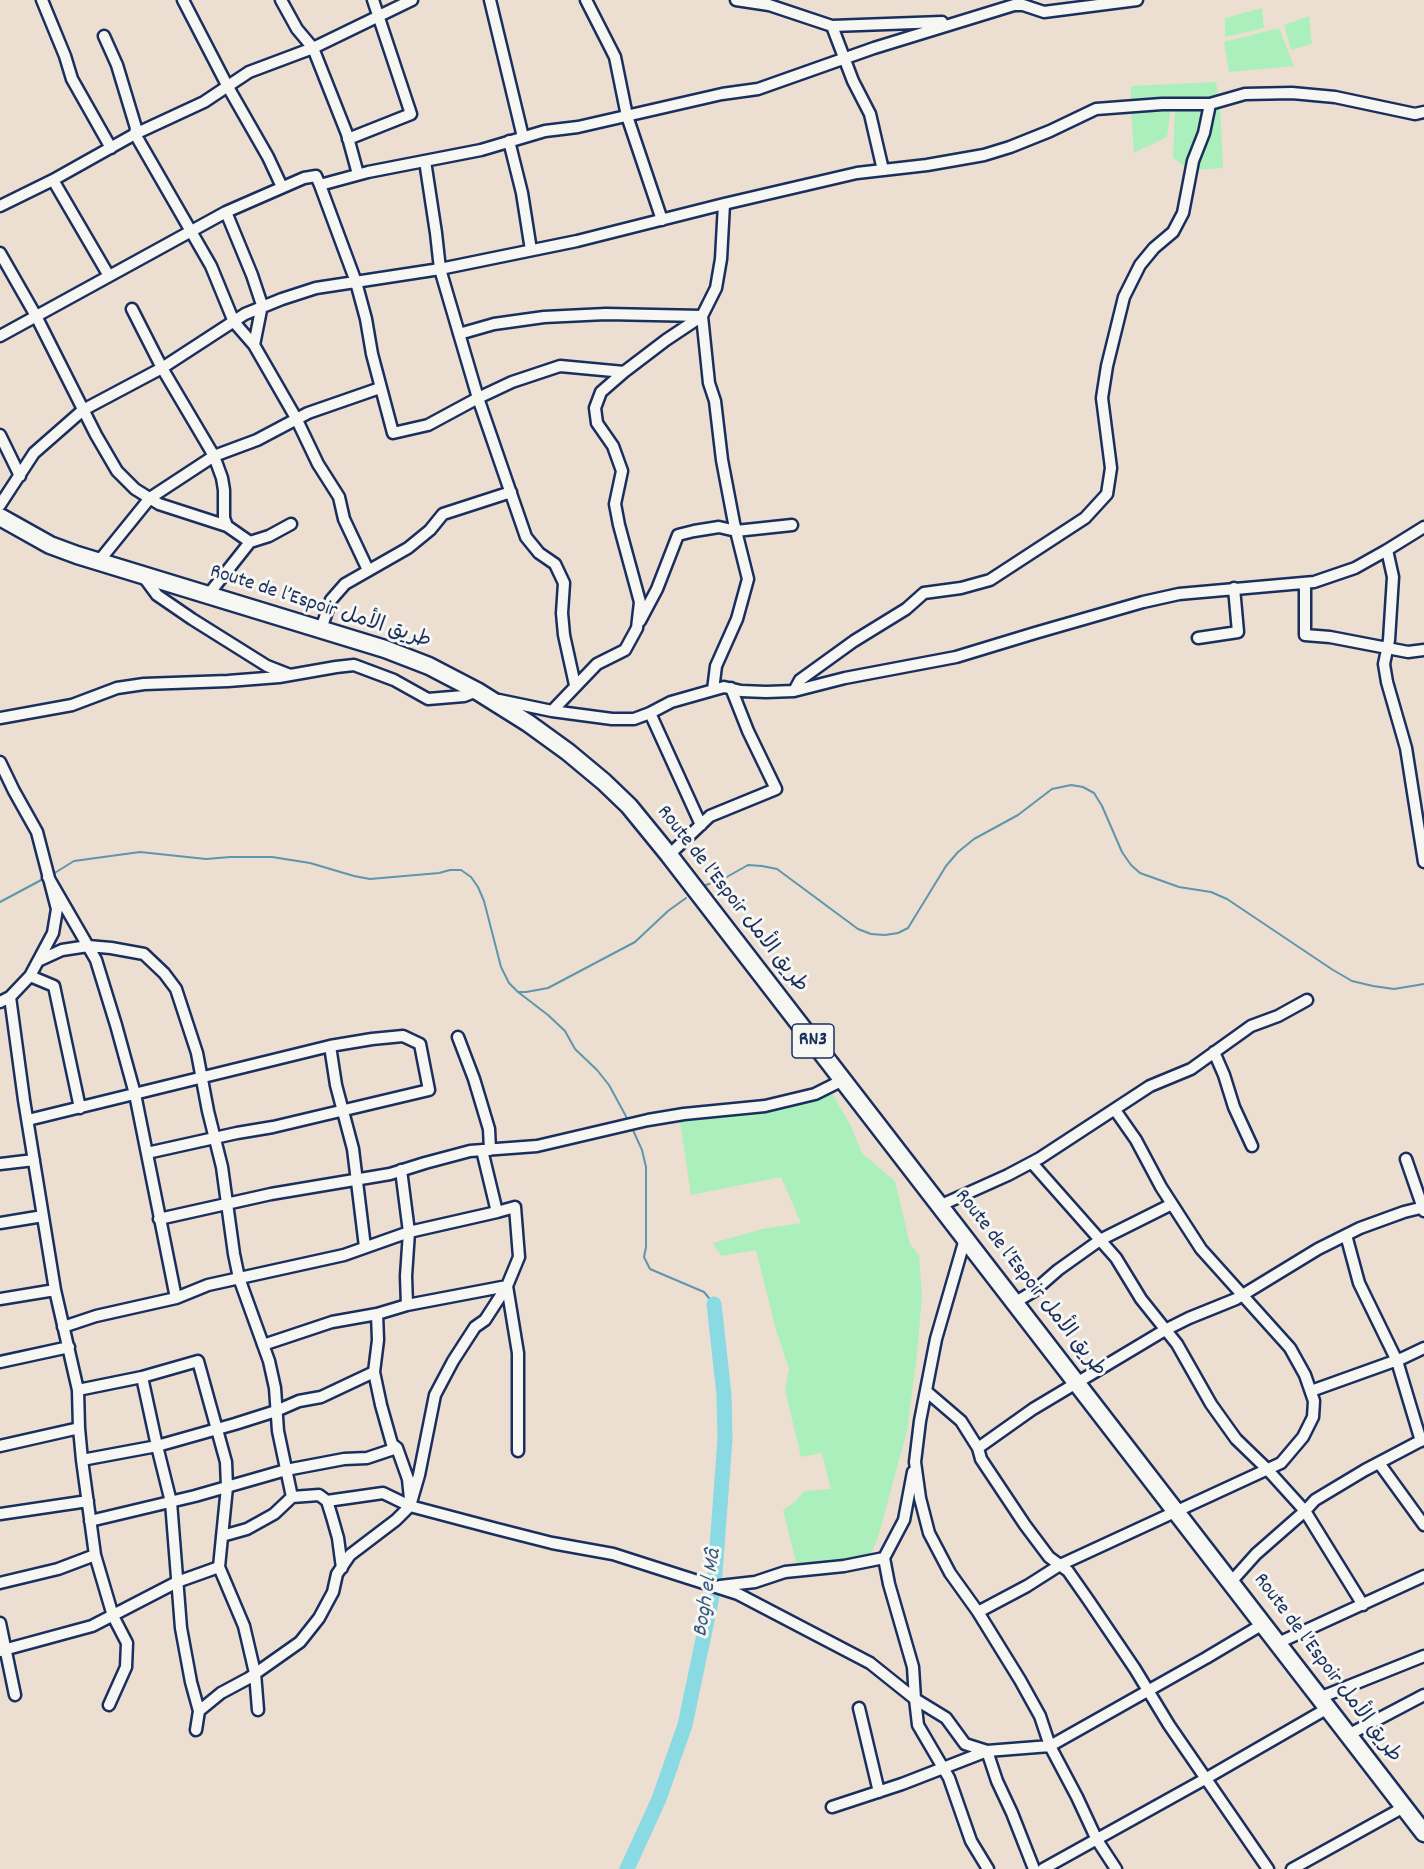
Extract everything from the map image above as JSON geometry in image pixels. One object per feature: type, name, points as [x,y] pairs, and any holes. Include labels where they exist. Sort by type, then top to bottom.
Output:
[{"type":"highway","name":"Route de l’Espoir طريق الأمل","points":[[0,517],[50,545],[385,649],[429,666],[484,695],[560,746],[604,782],[629,806],[669,855],[1323,1703],[1404,1807],[1422,1826]]},
{"type":"street","points":[[42,0],[65,56],[72,80],[111,147]]},
{"type":"street","points":[[183,0],[282,187]]},
{"type":"street","points":[[281,0],[297,29],[313,48],[348,139],[358,174]]},
{"type":"street","points":[[348,139],[411,114],[373,0]]},
{"type":"street","points":[[0,206],[53,180],[135,134],[204,102],[249,72],[313,48],[412,0]]},
{"type":"street","points":[[490,0],[523,137]]},
{"type":"street","points":[[586,0],[615,57],[627,116],[662,220]]},
{"type":"street","points":[[736,0],[769,5],[832,26],[955,22]]},
{"type":"street","points":[[320,185],[358,174],[481,150],[545,131],[578,127],[722,94],[758,89],[845,58],[1014,5],[1023,4],[1044,12],[1137,0]]},
{"type":"street","points":[[832,26],[870,114],[883,170]]},
{"type":"street","points":[[104,36],[117,65],[136,128],[135,134],[211,266],[234,321],[254,345],[296,418],[318,465],[339,497],[344,519],[368,570]]},
{"type":"street","points":[[0,505],[34,453],[83,410],[162,368],[262,305],[316,288],[440,269],[577,241],[857,173],[927,165],[984,155],[1050,131],[1096,109],[1162,104],[1210,104],[1245,94],[1292,93],[1335,97],[1415,114],[1424,112]]},
{"type":"street","points":[[794,691],[800,680],[854,641],[906,609],[924,593],[961,588],[990,580],[1085,518],[1107,494],[1111,468],[1102,398],[1107,366],[1124,297],[1140,265],[1154,248],[1173,232],[1183,213],[1193,161],[1204,134],[1210,104]]},
{"type":"street","points":[[509,141],[522,193],[531,250]]},
{"type":"street","points":[[425,160],[440,269],[478,398],[526,537],[539,553],[555,564],[564,584],[562,613],[564,635],[575,686]]},
{"type":"street","points":[[0,336],[226,212],[304,178],[316,176],[356,282],[380,388],[393,433],[428,425],[512,382],[560,366],[624,372]]},
{"type":"street","points":[[53,180],[109,276]]},
{"type":"street","points":[[637,628],[640,602],[621,535],[615,504],[622,471],[613,446],[597,423],[595,408],[601,392],[624,372],[702,316],[716,288],[721,259],[724,204]]},
{"type":"street","points":[[226,212],[262,305],[254,345]]},
{"type":"street","points":[[0,253],[36,316],[83,410],[117,471],[135,489],[159,504],[227,526],[250,542]]},
{"type":"street","points":[[132,309],[162,368],[214,456],[222,478],[224,518],[227,526]]},
{"type":"street","points":[[459,334],[494,324],[544,317],[606,314],[702,316]]},
{"type":"street","points":[[702,316],[709,383],[716,401],[722,460],[748,579],[737,619],[716,666],[713,690]]},
{"type":"street","points":[[99,561],[150,498],[171,482],[214,456],[257,440],[308,412],[380,388]]},
{"type":"street","points":[[0,435],[20,476]]},
{"type":"street","points":[[321,629],[331,600],[345,584],[408,548],[430,530],[443,514],[511,492]]},
{"type":"street","points":[[208,595],[250,542],[269,536],[291,524]]},
{"type":"street","points":[[552,711],[597,664],[625,650],[657,589],[678,536],[719,527],[736,531],[792,525]]},
{"type":"street","points":[[1,721],[72,705],[117,688],[144,684],[228,681],[290,675],[354,665],[394,680],[428,699],[484,695],[552,711],[612,720],[634,719],[671,702],[724,687],[766,692],[794,691],[845,678],[956,657],[1179,594],[1314,582],[1355,568],[1424,527]]},
{"type":"street","points":[[1387,550],[1393,577],[1388,648],[1384,664],[1406,748],[1424,862]]},
{"type":"street","points":[[143,575],[157,595],[192,619],[267,666],[290,675]]},
{"type":"street","points":[[1305,583],[1305,635],[1330,637],[1408,652],[1424,650]]},
{"type":"street","points":[[1198,638],[1238,632],[1234,588]]},
{"type":"street","points":[[669,855],[710,816],[776,789],[748,731],[731,688]]},
{"type":"street","points":[[650,713],[701,825]]},
{"type":"street","points":[[0,762],[37,832],[57,909],[53,933],[30,976],[5,1000],[28,1120],[55,1290],[78,1390],[82,1460],[95,1555],[113,1616],[127,1643],[126,1667],[110,1705]]},
{"type":"street","points":[[48,877],[96,960],[116,1025],[135,1094],[159,1220],[177,1298]]},
{"type":"street","points":[[38,961],[62,950],[88,946],[144,954],[164,973],[176,989],[197,1053],[216,1139],[239,1278],[269,1361],[275,1388],[278,1431],[292,1497]]},
{"type":"street","points":[[30,976],[54,986],[80,1108]]},
{"type":"street","points":[[939,1206],[1032,1163],[1150,1086],[1191,1069],[1251,1026],[1278,1016],[1307,1000]]},
{"type":"street","points":[[28,1120],[330,1046],[403,1036],[420,1044],[429,1090],[273,1127],[147,1153]]},
{"type":"street","points":[[458,1037],[489,1129],[486,1150],[497,1212]]},
{"type":"street","points":[[330,1046],[336,1085],[352,1149],[365,1246]]},
{"type":"street","points":[[1214,1052],[1234,1107],[1252,1146]]},
{"type":"street","points":[[159,1220],[271,1194],[390,1174],[470,1151],[537,1146],[648,1120],[765,1106],[815,1094],[843,1080]]},
{"type":"street","points":[[978,1612],[1027,1586],[1060,1565],[1281,1463],[1303,1437],[1313,1417],[1314,1401],[1311,1391],[1290,1348],[1201,1249],[1172,1204],[1136,1140],[1115,1110]]},
{"type":"street","points":[[978,1448],[1033,1409],[1165,1330],[1243,1295],[1318,1249],[1360,1228],[1423,1208],[1406,1159]]},
{"type":"street","points":[[0,1164],[34,1160]]},
{"type":"street","points":[[1032,1163],[1116,1257],[1141,1299],[1177,1344],[1211,1404],[1236,1439],[1305,1511],[1364,1605]]},
{"type":"street","points":[[401,1170],[409,1232],[407,1305]]},
{"type":"street","points":[[1014,1303],[1034,1291],[1058,1270],[1100,1240],[1172,1204]]},
{"type":"street","points":[[63,1327],[96,1316],[177,1298],[208,1285],[344,1256],[365,1246],[409,1232],[515,1207],[519,1257],[507,1286],[485,1320],[475,1328],[453,1361],[435,1395],[419,1475],[410,1506],[350,1556],[338,1574],[333,1592],[319,1618],[300,1641],[255,1673],[221,1693],[199,1711]]},
{"type":"street","points":[[0,1223],[43,1216]]},
{"type":"street","points":[[1231,1582],[1256,1554],[1315,1500],[1422,1440],[1397,1361],[1359,1283],[1346,1235]]},
{"type":"street","points":[[965,1239],[936,1339],[903,1520],[884,1558],[888,1584],[913,1668],[918,1725],[944,1769],[971,1841],[988,1869]]},
{"type":"street","points":[[263,1345],[332,1322],[507,1286]]},
{"type":"street","points":[[507,1286],[518,1353],[518,1451]]},
{"type":"street","points":[[0,1299],[55,1290]]},
{"type":"street","points":[[377,1314],[378,1340],[374,1372],[392,1444],[397,1448],[408,1479],[410,1506]]},
{"type":"street","points":[[0,1362],[69,1347]]},
{"type":"street","points":[[1311,1391],[1397,1361],[1424,1348]]},
{"type":"street","points":[[78,1390],[142,1377],[198,1361],[226,1462],[227,1487],[219,1567],[244,1626],[255,1673],[258,1710]]},
{"type":"street","points":[[82,1460],[157,1446],[276,1411],[299,1401],[321,1396],[374,1372]]},
{"type":"street","points":[[142,1377],[171,1502],[181,1628],[199,1711],[196,1730]]},
{"type":"street","points":[[926,1391],[961,1421],[978,1448],[981,1459],[1025,1525],[1049,1557],[1068,1571],[1168,1725],[1268,1869]]},
{"type":"street","points":[[0,1446],[79,1428]]},
{"type":"street","points":[[90,1521],[171,1502],[286,1470],[321,1462],[367,1458],[397,1448]]},
{"type":"street","points":[[915,1462],[920,1498],[929,1533],[950,1573],[978,1612],[1025,1689],[1040,1716],[1050,1746],[1097,1839],[1116,1869]]},
{"type":"street","points":[[1378,1463],[1424,1525]]},
{"type":"street","points":[[222,1536],[247,1529],[274,1514],[292,1497],[319,1496],[327,1501],[383,1493],[410,1506],[541,1540],[613,1554],[738,1594],[870,1663],[915,1699],[946,1718],[965,1744],[987,1751]]},
{"type":"street","points":[[0,1514],[88,1501]]},
{"type":"street","points":[[327,1501],[338,1538],[342,1568]]},
{"type":"street","points":[[0,1583],[58,1569],[95,1555]]},
{"type":"street","points":[[714,1587],[755,1582],[786,1572],[844,1566],[884,1558]]},
{"type":"street","points":[[3,1650],[93,1626],[177,1582],[219,1567]]},
{"type":"street","points":[[1278,1643],[1424,1576]]},
{"type":"street","points":[[0,1623],[3,1650],[15,1695]]},
{"type":"street","points":[[832,1807],[944,1769],[987,1751],[1050,1746],[1263,1624]]},
{"type":"street","points":[[1043,1869],[1205,1779],[1323,1703],[1423,1658]]},
{"type":"street","points":[[1348,1735],[1424,1695]]},
{"type":"street","points":[[859,1708],[879,1792]]},
{"type":"street","points":[[987,1751],[997,1781],[1034,1869]]},
{"type":"street","points":[[1292,1869],[1404,1807]]},
{"type":"green space","points":[[1262,8],[1264,28],[1225,37],[1225,18]]},
{"type":"green space","points":[[1309,16],[1312,44],[1291,50],[1284,25]]},
{"type":"green space","points":[[1279,28],[1294,66],[1229,72],[1224,42]]},
{"type":"green space","points":[[1216,82],[1218,96],[1131,100],[1131,86]]},
{"type":"green space","points":[[1220,105],[1223,168],[1196,170],[1213,107]]},
{"type":"green space","points":[[1171,106],[1167,137],[1134,153],[1131,109]]},
{"type":"green space","points":[[1175,108],[1204,110],[1187,168],[1173,158]]},
{"type":"green space","points":[[832,1093],[851,1126],[862,1153],[895,1181],[910,1244],[919,1255],[922,1295],[907,1431],[878,1537],[871,1554],[843,1562],[797,1566],[783,1510],[796,1501],[804,1491],[831,1489],[822,1453],[801,1457],[785,1390],[789,1369],[776,1330],[756,1250],[721,1256],[713,1243],[762,1229],[801,1223],[781,1177],[691,1195],[680,1121],[805,1102]]},
{"type":"waterway","points":[[706,885],[725,878],[748,865],[777,869],[858,929],[871,934],[898,933],[908,928],[946,866],[958,852],[974,839],[1018,815],[1052,789],[1071,785],[1083,787],[1094,793],[1122,852],[1140,873],[1179,887],[1211,892],[1227,899],[1352,981],[1394,989],[1424,984]]},
{"type":"waterway","points":[[53,874],[74,861],[140,852],[206,859],[272,857],[310,863],[370,879],[461,870],[471,877],[478,887],[484,901],[501,967],[509,983],[518,992],[548,988],[635,942],[668,911],[686,898]]},
{"type":"waterway","points":[[0,902],[45,878]]},
{"type":"waterway","points":[[518,992],[565,1031],[575,1049],[609,1085],[628,1120]]},
{"type":"waterway","points":[[632,1128],[642,1150],[646,1167],[644,1257],[650,1269],[704,1292],[714,1304]]},
{"type":"waterway","name":"Bogh el Mâ","points":[[627,1869],[659,1799],[685,1725],[714,1587],[725,1439],[724,1395],[714,1304]]}]
